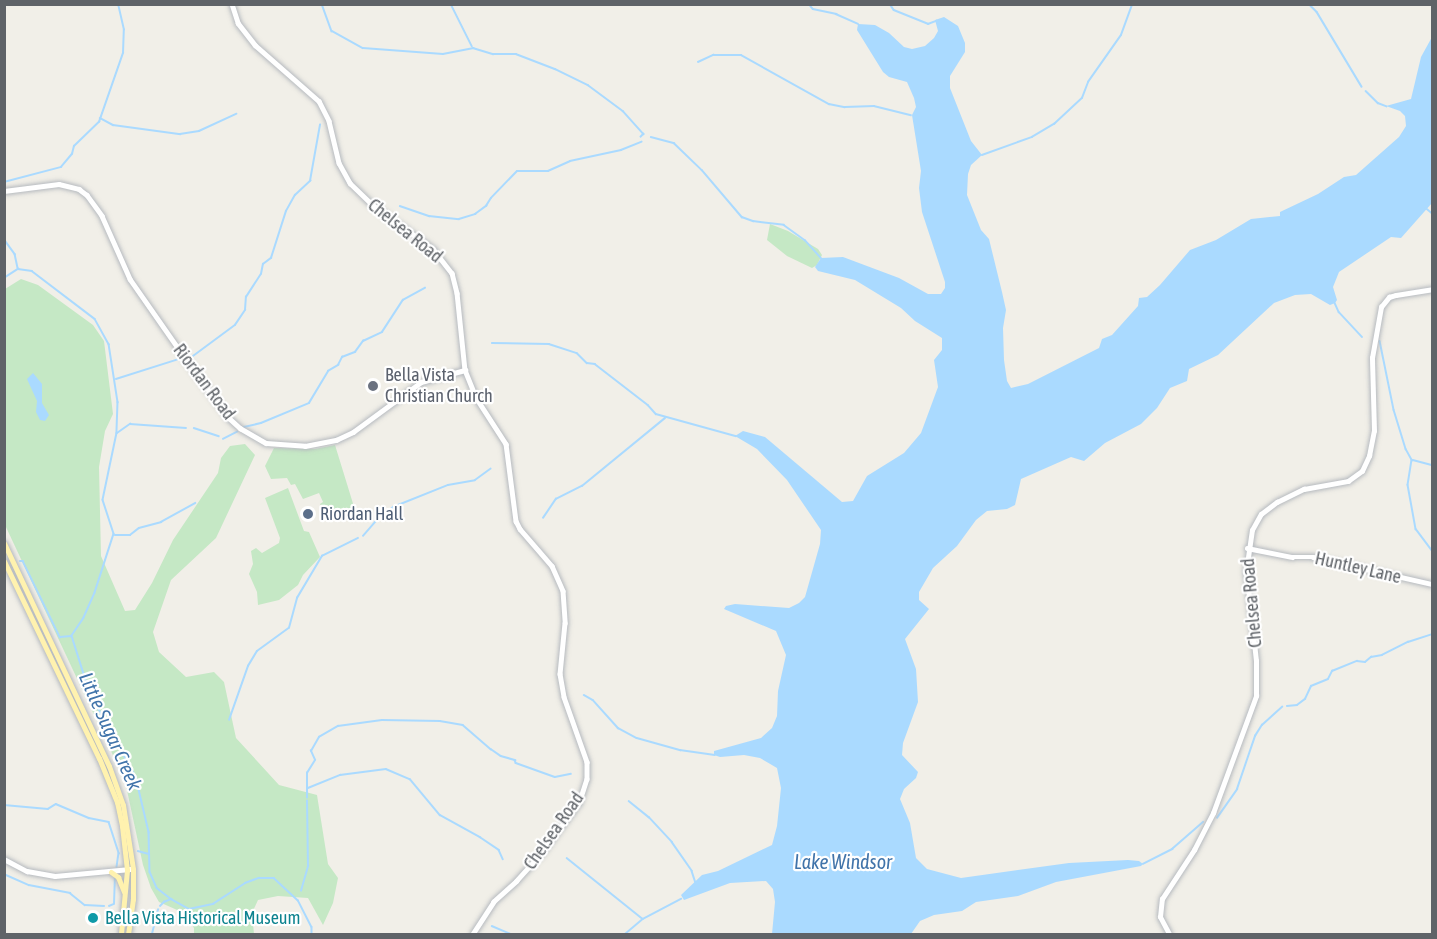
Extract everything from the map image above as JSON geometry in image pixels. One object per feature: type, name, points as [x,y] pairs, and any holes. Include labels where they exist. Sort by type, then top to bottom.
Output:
[{"type":"main road","points":[[4,543],[116,783],[128,825],[133,899],[128,934]]},
{"type":"main road","points":[[4,561],[108,778],[122,825],[130,869],[121,934]]},
{"type":"main road","points":[[111,872],[118,877],[126,896]]},
{"type":"street","name":"Chelsea Road","points":[[232,4],[238,23],[255,45],[319,101],[329,122],[339,163],[350,183],[373,205],[433,249],[446,264],[457,293],[465,369],[477,399],[506,444],[516,521],[552,566],[563,591],[565,623],[560,674],[564,697],[584,751],[588,770],[584,790],[579,802],[542,853],[494,902],[472,934]]},
{"type":"street","name":"Riordan Road","points":[[4,191],[59,184],[80,189],[87,195],[102,216],[130,279],[183,355],[229,418],[240,428],[266,443],[305,446],[336,440],[353,432],[421,382],[465,369]]},
{"type":"street","name":"Chelsea Road","points":[[1168,934],[1160,917],[1162,899],[1209,822],[1256,696],[1256,661],[1248,597],[1247,548],[1252,530],[1269,507],[1304,489],[1348,482],[1362,471],[1369,456],[1374,431],[1372,358],[1381,307],[1389,297],[1432,289]]},
{"type":"street","name":"Huntley Lane","points":[[1247,548],[1292,557],[1313,557],[1432,584]]},
{"type":"street","points":[[4,859],[27,871],[46,875],[71,876],[130,869]]},
{"type":"green space","points":[[770,224],[788,231],[818,249],[822,255],[817,265],[812,268],[787,256],[767,240]]},
{"type":"green space","points":[[21,279],[38,285],[93,325],[104,341],[113,414],[105,431],[99,467],[101,556],[125,611],[135,610],[152,583],[173,540],[218,473],[221,458],[230,446],[245,444],[255,455],[216,538],[171,580],[153,632],[159,652],[186,677],[214,672],[224,682],[236,738],[279,785],[317,795],[328,864],[338,878],[333,903],[323,925],[308,898],[278,896],[258,900],[252,913],[254,934],[194,934],[194,928],[184,913],[159,902],[151,888],[143,865],[125,781],[5,525],[5,289]]},
{"type":"green space","points":[[335,445],[355,510],[327,521],[320,504],[323,502],[319,493],[303,499],[295,484],[291,485],[287,478],[271,479],[265,466],[274,448],[315,449]]},
{"type":"green space","points":[[288,488],[304,531],[309,532],[320,557],[303,575],[298,585],[279,600],[258,605],[257,592],[249,574],[253,564],[251,551],[256,548],[262,553],[279,543],[280,538],[265,498]]},
{"type":"water","name":"Lake Windsor","points":[[944,17],[958,26],[965,43],[965,52],[950,76],[950,88],[971,141],[982,155],[971,165],[967,195],[981,230],[989,239],[1002,292],[1006,310],[1003,328],[1004,360],[1007,381],[1011,388],[1028,384],[1099,348],[1102,339],[1112,335],[1138,306],[1139,298],[1147,297],[1160,285],[1190,250],[1216,240],[1251,219],[1280,216],[1280,212],[1318,194],[1344,177],[1356,175],[1399,137],[1406,126],[1405,116],[1400,111],[1386,106],[1411,99],[1421,57],[1432,37],[1432,203],[1401,238],[1391,237],[1339,272],[1333,287],[1337,300],[1335,303],[1330,305],[1311,294],[1295,295],[1274,303],[1218,355],[1189,369],[1187,381],[1170,388],[1157,408],[1141,424],[1105,443],[1084,461],[1071,457],[1021,479],[1015,505],[1007,509],[987,511],[976,520],[957,546],[933,568],[919,592],[919,600],[929,609],[905,639],[916,669],[918,702],[903,743],[902,755],[918,772],[916,778],[904,789],[900,799],[910,823],[916,858],[927,869],[961,878],[1069,863],[1128,860],[1139,861],[1143,864],[1056,882],[1018,896],[976,902],[962,911],[934,915],[920,921],[911,934],[772,934],[775,902],[773,889],[766,881],[730,883],[684,900],[681,895],[702,875],[718,871],[772,845],[777,826],[781,788],[777,768],[760,758],[744,755],[720,757],[714,755],[714,751],[761,738],[772,728],[777,716],[778,691],[786,655],[776,631],[724,609],[726,606],[735,604],[789,608],[799,603],[805,597],[820,544],[821,530],[787,480],[757,449],[735,436],[743,431],[765,437],[842,502],[853,501],[867,476],[904,453],[921,433],[938,387],[934,360],[942,350],[942,338],[915,321],[901,308],[855,280],[818,271],[815,267],[821,258],[843,257],[899,278],[928,294],[941,294],[945,288],[922,212],[919,188],[921,171],[912,115],[916,107],[914,98],[907,82],[889,77],[883,72],[857,30],[858,24],[875,25],[889,33],[904,47],[912,49],[925,46],[934,38],[938,31],[935,20]]},
{"type":"water","points":[[33,373],[42,384],[42,403],[49,415],[45,421],[40,420],[36,412],[37,401],[27,379]]},
{"type":"waterway","points":[[4,182],[61,167],[72,154],[74,146],[99,122],[123,53],[124,30],[118,4]]},
{"type":"waterway","points":[[322,4],[332,31],[363,48],[443,54],[473,48],[493,54],[516,54],[555,69],[588,85],[623,111],[644,134],[641,137]]},
{"type":"waterway","points":[[451,4],[472,46]]},
{"type":"waterway","points":[[809,4],[813,9],[836,14],[858,24]]},
{"type":"waterway","points":[[890,4],[894,10],[928,24],[936,21]]},
{"type":"waterway","points":[[982,155],[1032,137],[1054,124],[1082,98],[1088,82],[1121,35],[1132,4]]},
{"type":"waterway","points":[[1309,4],[1317,12],[1362,87]]},
{"type":"waterway","points":[[698,62],[713,55],[741,55],[829,104],[845,107],[874,106],[911,115]]},
{"type":"waterway","points":[[1366,91],[1378,103],[1386,106]]},
{"type":"waterway","points":[[100,118],[113,125],[180,134],[199,131],[236,114]]},
{"type":"waterway","points":[[193,356],[235,325],[245,310],[246,297],[261,274],[263,264],[271,258],[286,211],[295,195],[310,181],[320,125]]},
{"type":"waterway","points":[[651,137],[674,143],[702,170],[742,217],[753,221],[784,225],[805,240],[821,258]]},
{"type":"waterway","points":[[400,206],[429,216],[459,219],[475,214],[486,206],[517,171],[548,171],[570,161],[621,150],[641,142]]},
{"type":"waterway","points":[[1426,208],[1432,213]]},
{"type":"waterway","points":[[4,239],[15,254],[18,268]]},
{"type":"waterway","name":"Little Sugar Creek","points":[[4,278],[18,269],[32,271],[95,319],[109,344],[118,402],[117,433],[103,500],[114,534],[95,593],[84,618],[72,636],[90,693],[136,777],[149,832],[150,872],[157,888],[189,909],[213,904],[245,883],[259,878],[274,878],[298,900],[312,927],[312,934]]},
{"type":"waterway","points":[[244,427],[261,423],[309,403],[328,371],[338,365],[342,357],[355,352],[363,341],[382,332],[403,300],[425,288]]},
{"type":"waterway","points":[[1335,303],[1339,312],[1362,337]]},
{"type":"waterway","points":[[1380,341],[1394,410],[1406,449],[1412,460],[1408,485],[1416,529],[1432,550]]},
{"type":"waterway","points":[[492,343],[549,344],[577,353],[587,363],[595,364],[648,405],[656,414],[736,436]]},
{"type":"waterway","points":[[116,379],[179,359]]},
{"type":"waterway","points":[[543,518],[556,499],[582,486],[665,418]]},
{"type":"waterway","points":[[117,433],[130,424],[186,428]]},
{"type":"waterway","points":[[194,428],[219,436]]},
{"type":"waterway","points":[[223,439],[237,432]]},
{"type":"waterway","points":[[1413,460],[1432,465]]},
{"type":"waterway","points":[[363,536],[393,507],[448,485],[475,480],[490,469]]},
{"type":"waterway","points":[[115,535],[130,535],[139,528],[161,522],[195,503]]},
{"type":"waterway","points":[[229,720],[248,666],[257,651],[289,628],[297,598],[322,556],[358,538]]},
{"type":"waterway","points":[[20,561],[23,561],[60,637],[71,636]]},
{"type":"waterway","points":[[1287,706],[1297,705],[1305,699],[1311,686],[1328,679],[1332,671],[1357,661],[1365,662],[1371,657],[1382,655],[1408,642],[1432,634]]},
{"type":"waterway","points":[[584,695],[593,700],[618,728],[637,738],[680,750],[715,755]]},
{"type":"waterway","points":[[1217,818],[1237,789],[1255,736],[1262,725],[1282,707]]},
{"type":"waterway","points":[[307,798],[307,773],[315,760],[311,751],[319,737],[338,726],[382,720],[440,721],[463,725],[491,749],[501,756],[515,760],[516,763],[555,777],[571,774]]},
{"type":"waterway","points":[[308,788],[340,775],[386,769],[410,779],[440,815],[499,850],[503,859]]},
{"type":"waterway","points":[[301,891],[308,866],[307,801]]},
{"type":"waterway","points":[[629,801],[649,817],[672,842],[692,871],[696,883]]},
{"type":"waterway","points":[[4,805],[48,809],[56,804],[89,818],[109,822],[119,853],[117,867]]},
{"type":"waterway","points":[[1143,864],[1172,849],[1203,822]]},
{"type":"waterway","points":[[138,851],[149,854]]},
{"type":"waterway","points":[[567,858],[643,919]]},
{"type":"waterway","points":[[4,874],[29,885],[70,893],[85,905],[104,906]]},
{"type":"waterway","points":[[109,906],[114,904],[115,878]]},
{"type":"waterway","points":[[160,906],[171,899]]},
{"type":"waterway","points":[[625,934],[643,919],[681,899]]},
{"type":"waterway","points":[[152,934],[158,910]]},
{"type":"waterway","points":[[492,926],[511,934]]},
{"type":"place","name":"Bella Vista Christian Church","points":[[373,386]]},
{"type":"place","name":"Riordan Hall","points":[[308,514]]},
{"type":"place","name":"Bella Vista Historical Museum","points":[[93,918]]}]
